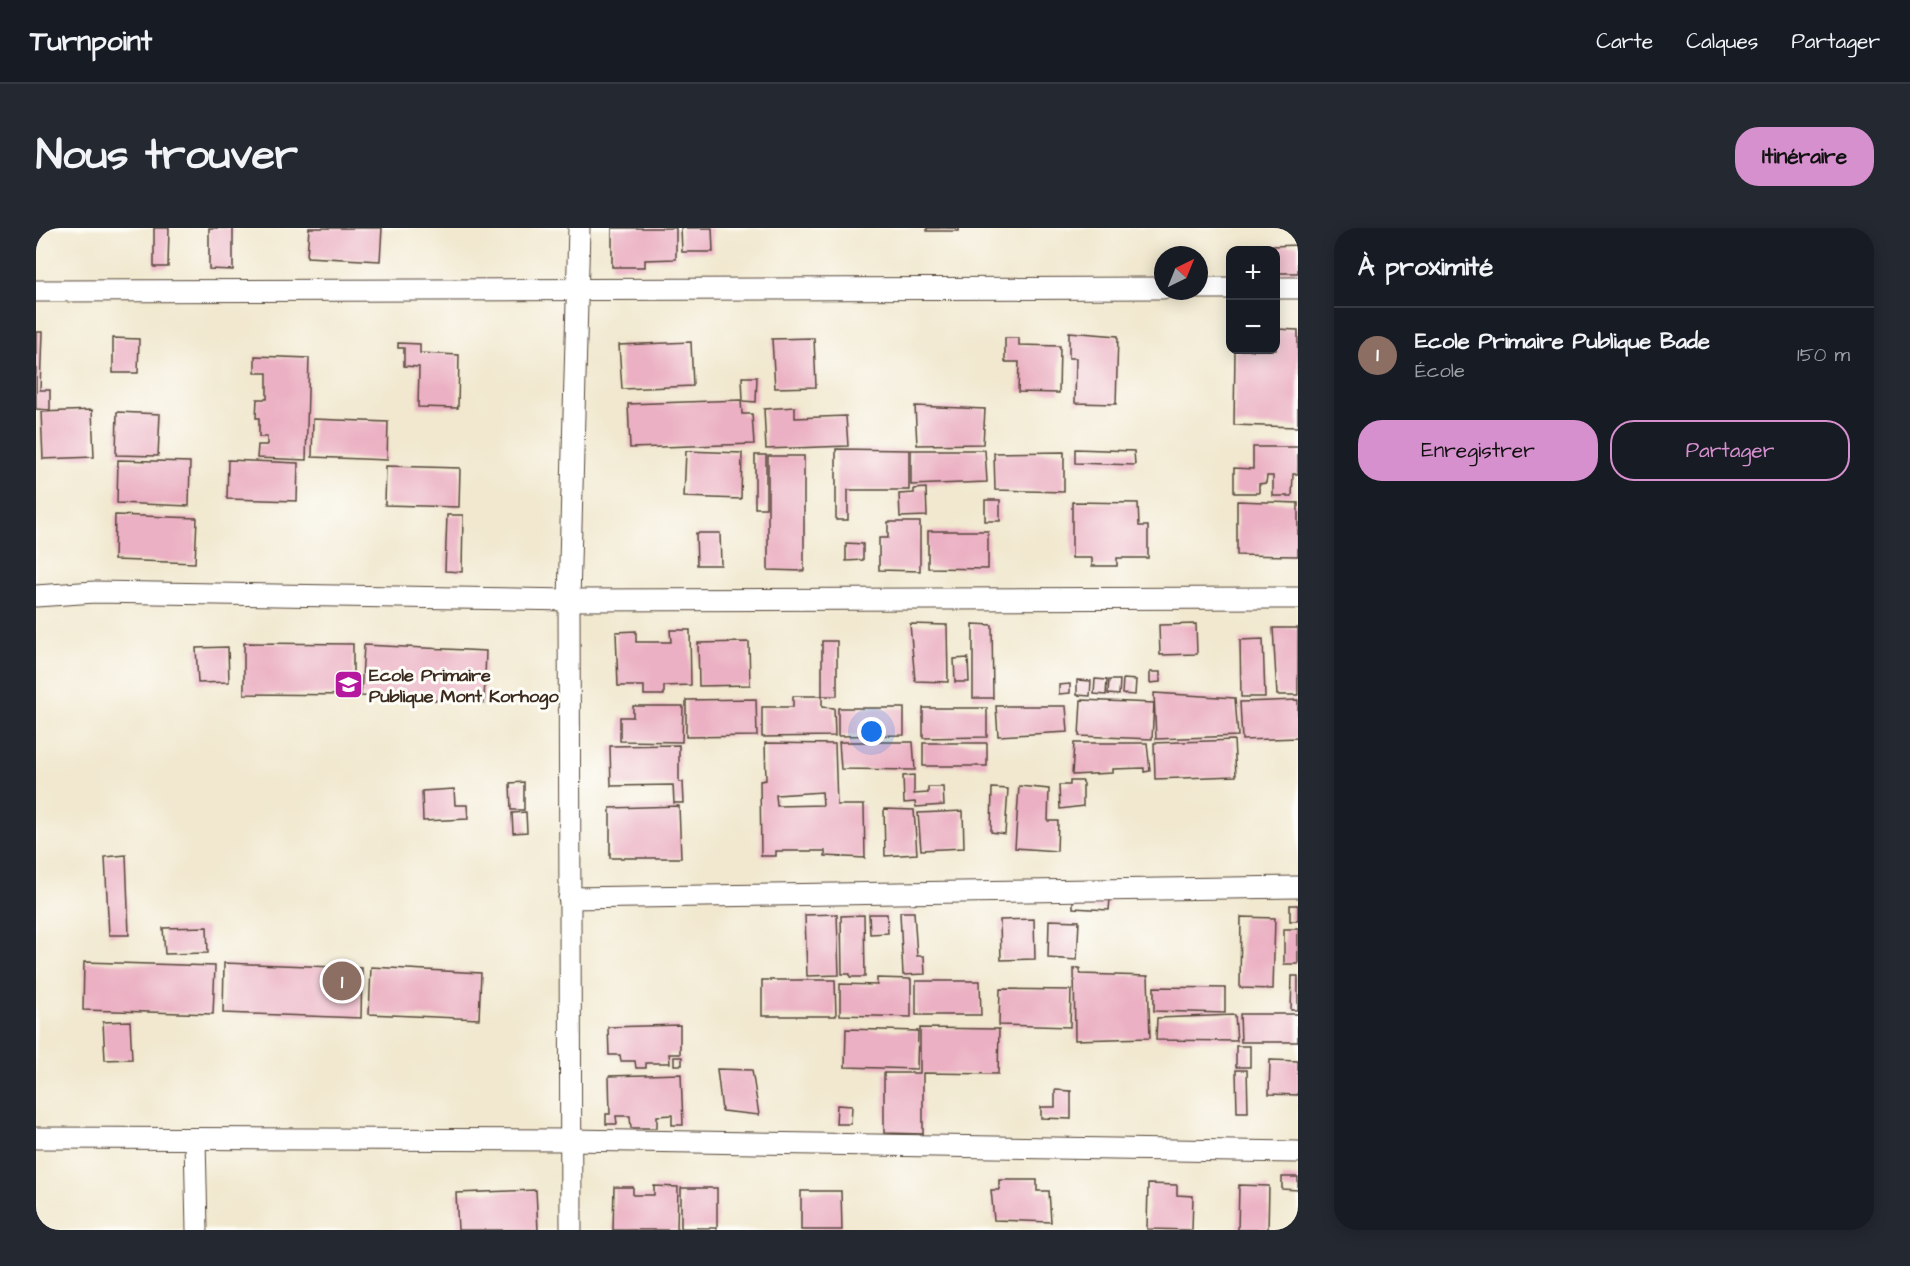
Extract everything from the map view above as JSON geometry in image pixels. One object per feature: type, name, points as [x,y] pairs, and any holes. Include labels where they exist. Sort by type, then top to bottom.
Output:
[{"type":"street","points":[[571,1230],[569,600],[579,228]]},
{"type":"street","points":[[36,291],[1154,288]]},
{"type":"street","points":[[1208,288],[1226,288]]},
{"type":"street","points":[[1280,288],[1298,288]]},
{"type":"street","points":[[36,596],[95,592],[569,600],[1298,598]]},
{"type":"street","points":[[569,898],[1298,887]]},
{"type":"street","points":[[36,1138],[570,1140],[1298,1152]]},
{"type":"street","points":[[195,1139],[197,1230]]},
{"type":"building","points":[[154,228],[169,228],[168,267],[154,267]]},
{"type":"building","points":[[209,228],[233,228],[233,270],[209,269]]},
{"type":"building","points":[[309,228],[382,228],[380,261],[307,257]]},
{"type":"building","points":[[612,228],[676,228],[676,259],[645,260],[645,267],[612,267]]},
{"type":"building","points":[[681,228],[712,228],[713,252],[682,252]]},
{"type":"building","points":[[927,228],[959,228],[959,231],[927,231]]},
{"type":"building","points":[[1298,245],[1298,273],[1280,273],[1280,246],[1273,246]]},
{"type":"building","points":[[1280,329],[1298,330],[1298,427],[1234,425],[1235,354],[1280,354]]},
{"type":"building","points":[[36,332],[42,332],[40,390],[50,390],[50,410],[36,409]]},
{"type":"building","points":[[1069,332],[1118,336],[1116,404],[1075,403],[1076,358],[1069,358]]},
{"type":"building","points":[[113,338],[139,339],[138,373],[113,373]]},
{"type":"building","points":[[814,338],[816,387],[775,388],[772,339]]},
{"type":"building","points":[[1005,338],[1019,338],[1019,345],[1060,346],[1059,393],[1018,392],[1019,362],[1005,362]]},
{"type":"building","points":[[691,342],[693,386],[622,389],[619,345]]},
{"type":"building","points":[[398,343],[420,344],[420,353],[459,355],[458,408],[418,407],[419,367],[404,366],[404,348],[398,348]]},
{"type":"building","points":[[255,356],[309,358],[306,460],[257,458],[258,445],[267,445],[267,437],[259,437],[259,418],[256,418],[257,399],[267,399],[267,373],[255,373]]},
{"type":"building","points":[[742,377],[757,377],[756,402],[743,401]]},
{"type":"building","points":[[741,400],[742,414],[752,414],[754,444],[630,448],[628,404]]},
{"type":"building","points":[[915,406],[985,409],[983,444],[917,445]]},
{"type":"building","points":[[795,407],[795,418],[846,416],[848,446],[766,449],[764,409]]},
{"type":"building","points":[[92,410],[94,457],[43,459],[41,412]]},
{"type":"building","points":[[117,412],[160,414],[158,456],[116,455]]},
{"type":"building","points":[[313,419],[388,422],[387,460],[312,457]]},
{"type":"building","points":[[1253,447],[1298,447],[1298,474],[1293,474],[1292,496],[1273,496],[1273,476],[1267,476],[1266,483],[1259,484],[1259,493],[1234,493],[1234,468],[1253,469]]},
{"type":"building","points":[[836,449],[909,450],[909,490],[848,490],[848,520],[836,520]]},
{"type":"building","points":[[1075,449],[1134,451],[1135,465],[1075,463]]},
{"type":"building","points":[[911,450],[985,450],[987,482],[911,485]]},
{"type":"building","points":[[686,451],[742,453],[741,499],[684,497]]},
{"type":"building","points":[[1064,452],[1064,492],[995,490],[994,453]]},
{"type":"building","points":[[755,455],[766,455],[766,508],[755,508]]},
{"type":"building","points":[[768,456],[804,456],[804,571],[768,570]]},
{"type":"building","points":[[118,460],[190,462],[189,506],[117,503]]},
{"type":"building","points":[[228,460],[298,463],[297,501],[227,499]]},
{"type":"building","points":[[386,466],[460,468],[459,507],[385,505]]},
{"type":"building","points":[[926,488],[927,516],[900,517],[899,494],[914,493],[914,489]]},
{"type":"building","points":[[985,500],[1000,500],[1000,521],[985,521]]},
{"type":"building","points":[[1237,501],[1298,503],[1298,556],[1237,555]]},
{"type":"building","points":[[1072,502],[1138,503],[1139,526],[1148,526],[1148,558],[1117,558],[1117,566],[1092,566],[1092,558],[1072,558]]},
{"type":"building","points":[[115,515],[197,518],[195,563],[114,560]]},
{"type":"building","points":[[447,515],[463,515],[462,572],[445,571]]},
{"type":"building","points":[[888,522],[920,522],[920,571],[879,570],[879,538],[888,538]]},
{"type":"building","points":[[928,531],[988,531],[988,569],[928,568]]},
{"type":"building","points":[[696,533],[720,533],[721,565],[697,565]]},
{"type":"building","points":[[846,543],[863,544],[863,560],[846,561]]},
{"type":"building","points":[[910,624],[947,625],[948,682],[915,681]]},
{"type":"building","points":[[973,624],[992,625],[993,698],[973,698]]},
{"type":"building","points":[[1196,624],[1197,654],[1160,655],[1159,625]]},
{"type":"building","points":[[1273,628],[1298,628],[1298,695],[1277,695]]},
{"type":"building","points":[[670,630],[690,630],[691,685],[664,686],[664,695],[644,695],[644,686],[618,686],[616,632],[636,631],[636,642],[671,642]]},
{"type":"building","points":[[1263,639],[1265,697],[1241,697],[1240,640]]},
{"type":"building","points":[[822,641],[837,641],[837,696],[822,696]]},
{"type":"building","points":[[749,642],[750,685],[699,686],[698,643]]},
{"type":"building","points":[[244,643],[353,644],[353,695],[244,694]]},
{"type":"building","points":[[364,645],[486,651],[484,703],[361,696]]},
{"type":"building","points":[[228,647],[229,682],[198,683],[196,648]]},
{"type":"building","points":[[968,658],[969,682],[955,682],[954,659]]},
{"type":"building","points":[[1150,672],[1160,672],[1160,682],[1150,683]]},
{"type":"building","points":[[1095,679],[1107,680],[1106,695],[1094,694]]},
{"type":"building","points":[[1123,679],[1136,680],[1135,695],[1122,694]]},
{"type":"building","points":[[1077,680],[1091,681],[1090,696],[1077,695]]},
{"type":"building","points":[[1109,680],[1120,680],[1119,695],[1108,694]]},
{"type":"building","points":[[1070,684],[1070,693],[1059,694],[1059,685]]},
{"type":"building","points":[[1154,693],[1235,698],[1238,736],[1156,739]]},
{"type":"building","points":[[793,696],[822,696],[822,707],[834,708],[835,736],[762,737],[762,707],[793,707]]},
{"type":"building","points":[[756,699],[757,736],[686,737],[686,700]]},
{"type":"building","points":[[1081,700],[1154,703],[1152,739],[1079,736]]},
{"type":"building","points":[[1298,700],[1298,738],[1242,740],[1240,702]]},
{"type":"building","points":[[633,706],[683,706],[682,742],[620,741],[620,717],[633,717]]},
{"type":"building","points":[[996,706],[1066,706],[1068,732],[998,736]]},
{"type":"building","points":[[838,708],[904,708],[904,735],[838,736]]},
{"type":"building","points":[[923,708],[987,708],[987,737],[923,738]]},
{"type":"building","points":[[1234,740],[1236,776],[1155,779],[1154,743]]},
{"type":"building","points":[[839,742],[913,742],[915,770],[841,769]]},
{"type":"building","points":[[765,743],[835,744],[837,805],[864,805],[865,858],[825,856],[825,851],[776,851],[776,856],[761,856],[760,781],[766,780]],"holes":[[[822,792],[823,805],[777,806],[776,795]]]},
{"type":"building","points":[[923,743],[987,743],[987,766],[923,766]]},
{"type":"building","points":[[1074,743],[1147,743],[1150,771],[1144,772],[1144,768],[1113,769],[1113,773],[1072,775]]},
{"type":"building","points":[[679,745],[679,782],[683,782],[684,803],[674,803],[673,785],[611,786],[610,746]]},
{"type":"building","points":[[914,775],[914,794],[928,793],[928,787],[943,787],[944,805],[916,807],[915,802],[904,803],[903,776]]},
{"type":"building","points":[[1070,781],[1083,781],[1083,806],[1060,809],[1059,785],[1070,785]]},
{"type":"building","points":[[524,782],[524,810],[511,810],[510,783]]},
{"type":"building","points":[[1019,786],[1049,789],[1048,821],[1058,821],[1057,851],[1015,848]]},
{"type":"building","points":[[992,788],[1008,789],[1005,834],[991,832]]},
{"type":"building","points":[[454,789],[455,805],[467,805],[468,819],[423,821],[422,791]]},
{"type":"building","points":[[679,806],[681,858],[610,858],[610,808]]},
{"type":"building","points":[[884,809],[914,810],[917,854],[885,856]]},
{"type":"building","points":[[963,811],[964,848],[921,850],[918,813]]},
{"type":"building","points":[[526,812],[527,832],[513,833],[512,813]]},
{"type":"building","points":[[126,855],[129,935],[109,935],[105,857]]},
{"type":"building","points":[[1073,897],[1110,899],[1109,910],[1073,908]]},
{"type":"building","points":[[1290,905],[1298,905],[1298,921],[1290,921]]},
{"type":"building","points":[[900,912],[914,912],[917,956],[924,956],[925,974],[903,975]]},
{"type":"building","points":[[837,914],[839,975],[807,976],[805,915]]},
{"type":"building","points":[[869,914],[887,914],[888,933],[870,934]]},
{"type":"building","points":[[864,915],[865,977],[850,977],[850,974],[842,974],[841,916]]},
{"type":"building","points":[[1241,917],[1275,918],[1273,989],[1240,988]]},
{"type":"building","points":[[1034,919],[1035,959],[1001,960],[1000,920]]},
{"type":"building","points":[[1049,920],[1079,921],[1077,960],[1048,958]]},
{"type":"building","points":[[207,927],[208,953],[165,954],[163,928]]},
{"type":"building","points":[[1284,929],[1298,929],[1298,964],[1284,964]]},
{"type":"building","points":[[84,962],[215,966],[213,1014],[83,1010]]},
{"type":"building","points":[[224,963],[362,968],[361,1018],[223,1013]]},
{"type":"building","points":[[371,967],[481,973],[479,1019],[369,1014]]},
{"type":"building","points":[[1074,968],[1080,968],[1080,974],[1148,976],[1150,1038],[1075,1040]]},
{"type":"building","points":[[1292,976],[1298,976],[1298,1010],[1291,1010]]},
{"type":"building","points":[[877,978],[911,979],[911,1017],[840,1015],[840,984],[877,985]]},
{"type":"building","points":[[762,980],[835,980],[836,1016],[762,1016]]},
{"type":"building","points":[[916,981],[980,981],[981,1015],[916,1015]]},
{"type":"building","points":[[1154,987],[1225,988],[1225,1013],[1154,1011]]},
{"type":"building","points":[[1000,989],[1071,990],[1070,1027],[999,1025]]},
{"type":"building","points":[[1240,1014],[1298,1014],[1298,1042],[1241,1042]]},
{"type":"building","points":[[1235,1015],[1237,1041],[1156,1040],[1157,1018]]},
{"type":"building","points":[[130,1021],[132,1059],[105,1060],[103,1022]]},
{"type":"building","points":[[680,1025],[680,1054],[669,1054],[670,1063],[646,1063],[646,1068],[636,1068],[635,1061],[621,1061],[620,1055],[609,1055],[608,1027]]},
{"type":"building","points":[[920,1028],[999,1029],[998,1074],[923,1073],[923,1134],[884,1133],[884,1073],[920,1073]]},
{"type":"building","points":[[846,1029],[918,1031],[917,1069],[845,1067]]},
{"type":"building","points":[[1236,1046],[1250,1046],[1250,1067],[1236,1067]]},
{"type":"building","points":[[674,1057],[682,1057],[682,1065],[674,1065]]},
{"type":"building","points":[[1270,1060],[1298,1061],[1298,1095],[1269,1094]]},
{"type":"building","points":[[717,1069],[752,1070],[759,1115],[722,1111]]},
{"type":"building","points":[[1236,1070],[1247,1070],[1248,1112],[1237,1112]]},
{"type":"building","points":[[681,1074],[683,1125],[672,1125],[672,1115],[657,1116],[657,1128],[631,1128],[630,1116],[616,1116],[617,1124],[606,1124],[606,1114],[610,1114],[609,1076]]},
{"type":"building","points":[[1055,1090],[1071,1091],[1071,1119],[1041,1118],[1041,1107],[1055,1107]]},
{"type":"building","points":[[837,1105],[852,1106],[851,1124],[836,1124]]},
{"type":"building","points":[[1282,1177],[1298,1177],[1298,1190],[1282,1189]]},
{"type":"building","points":[[999,1180],[1037,1180],[1037,1191],[1049,1191],[1051,1222],[994,1220],[991,1190],[999,1190]]},
{"type":"building","points":[[1148,1184],[1177,1185],[1177,1195],[1193,1196],[1192,1230],[1147,1229]]},
{"type":"building","points":[[1239,1185],[1269,1186],[1268,1230],[1238,1230]]},
{"type":"building","points":[[654,1186],[678,1187],[677,1230],[613,1230],[614,1187],[633,1187],[633,1195],[654,1195]]},
{"type":"building","points":[[681,1188],[717,1188],[717,1228],[681,1228]]},
{"type":"building","points":[[536,1190],[538,1230],[458,1230],[456,1193]]},
{"type":"building","points":[[801,1191],[841,1191],[842,1230],[801,1230]]},
{"type":"place","name":"Ecole Primaire Publique Mont Korhogo","points":[[348,685]]},
{"type":"place","name":"Ecole Primaire Publique Bade","points":[[342,981]]}]
